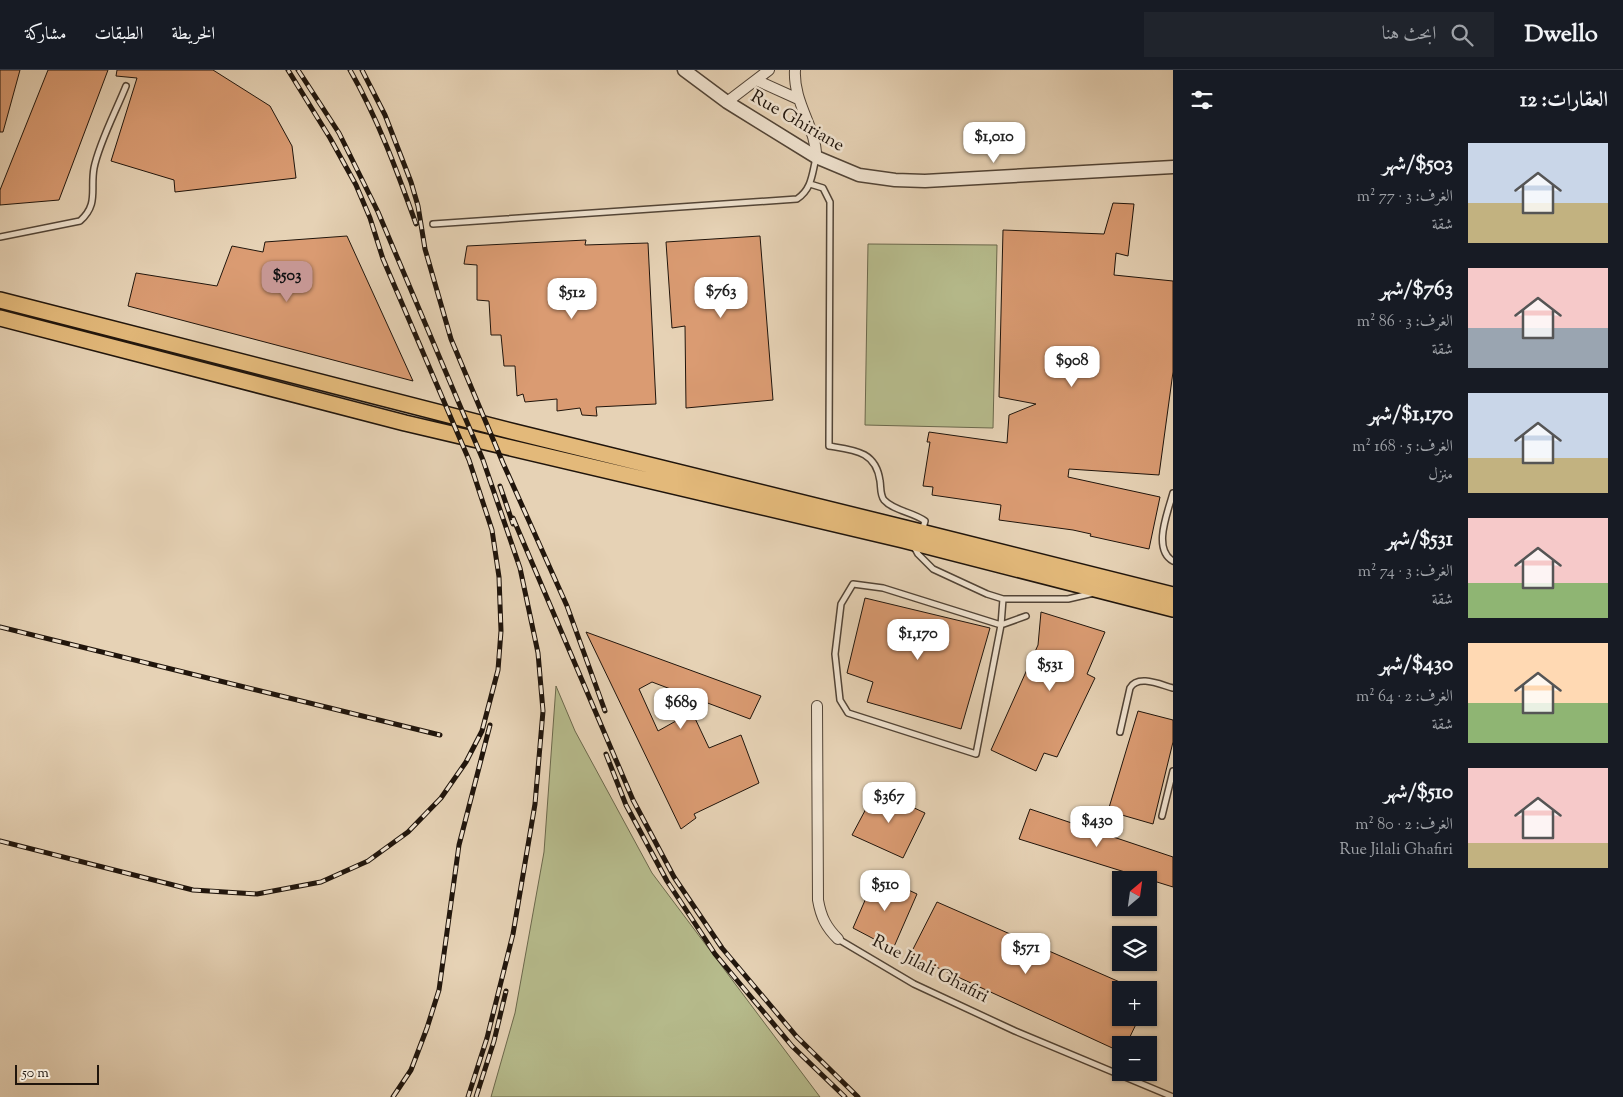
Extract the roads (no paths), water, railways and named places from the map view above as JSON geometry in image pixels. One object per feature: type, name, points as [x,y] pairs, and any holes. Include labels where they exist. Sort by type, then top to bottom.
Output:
[{"type":"main road","points":[[0,300],[917,537],[1173,609]]},
{"type":"main road","points":[[0,318],[414,425],[1173,595]]},
{"type":"street","name":"Rue Ghiriane","points":[[684,70],[727,102],[816,157],[859,175],[917,181],[1173,167]]},
{"type":"street","points":[[727,102],[769,70]]},
{"type":"street","points":[[795,70],[798,99],[812,136],[816,157]]},
{"type":"street","points":[[756,80],[798,99]]},
{"type":"street","name":"Rue Jilali Ghafiri","points":[[817,706],[818,900],[821,918],[838,939]]},
{"type":"lane","points":[[0,237],[80,221],[86,215],[91,209],[93,200],[93,179],[96,162],[126,86]]},
{"type":"lane","points":[[433,224],[797,199],[805,193],[810,184],[816,157]]},
{"type":"lane","points":[[810,184],[823,188],[830,202],[828,446],[856,450],[869,457],[878,469],[882,498],[889,505],[917,515],[925,521],[917,537],[918,554],[933,569],[987,594],[1003,599],[1068,599],[1104,591]]},
{"type":"lane","points":[[1173,493],[1161,544],[1164,554],[1173,561]]},
{"type":"lane","points":[[1003,599],[1001,625],[976,754],[848,713],[840,700],[835,654],[842,604],[853,584],[883,588],[1001,625],[1026,616]]},
{"type":"lane","points":[[1120,732],[1130,688],[1134,682],[1140,680],[1173,688]]},
{"type":"lane","points":[[1162,816],[1173,771]]},
{"type":"lane","name":"Rue Jilali Ghafiri","points":[[838,939],[914,984],[1015,1031],[1173,1097]]},
{"type":"railway","points":[[0,841],[193,890],[257,894],[321,882],[368,861],[408,832],[441,798],[466,762],[482,731],[498,670],[501,631],[499,577],[492,530],[469,460],[383,259],[370,218],[356,185],[330,138],[288,70]]},
{"type":"railway","points":[[298,70],[339,133],[378,212],[483,460],[520,568],[538,653],[543,711],[535,804],[513,934],[487,1038],[468,1097]]},
{"type":"railway","points":[[350,70],[378,126],[416,224]]},
{"type":"railway","points":[[362,70],[385,115],[411,182],[418,206],[425,249],[451,339],[503,463],[567,606],[605,711]]},
{"type":"railway","points":[[500,486],[513,524]]},
{"type":"railway","points":[[513,518],[633,800],[674,877],[722,948],[797,1037],[858,1097]]},
{"type":"railway","points":[[0,627],[440,735]]},
{"type":"railway","points":[[393,1097],[411,1070],[439,990],[459,845],[490,725]]},
{"type":"railway","points":[[606,754],[626,805],[667,881],[715,954],[792,1046],[845,1097]]},
{"type":"railway","points":[[476,1097],[494,1041],[506,991]]}]
